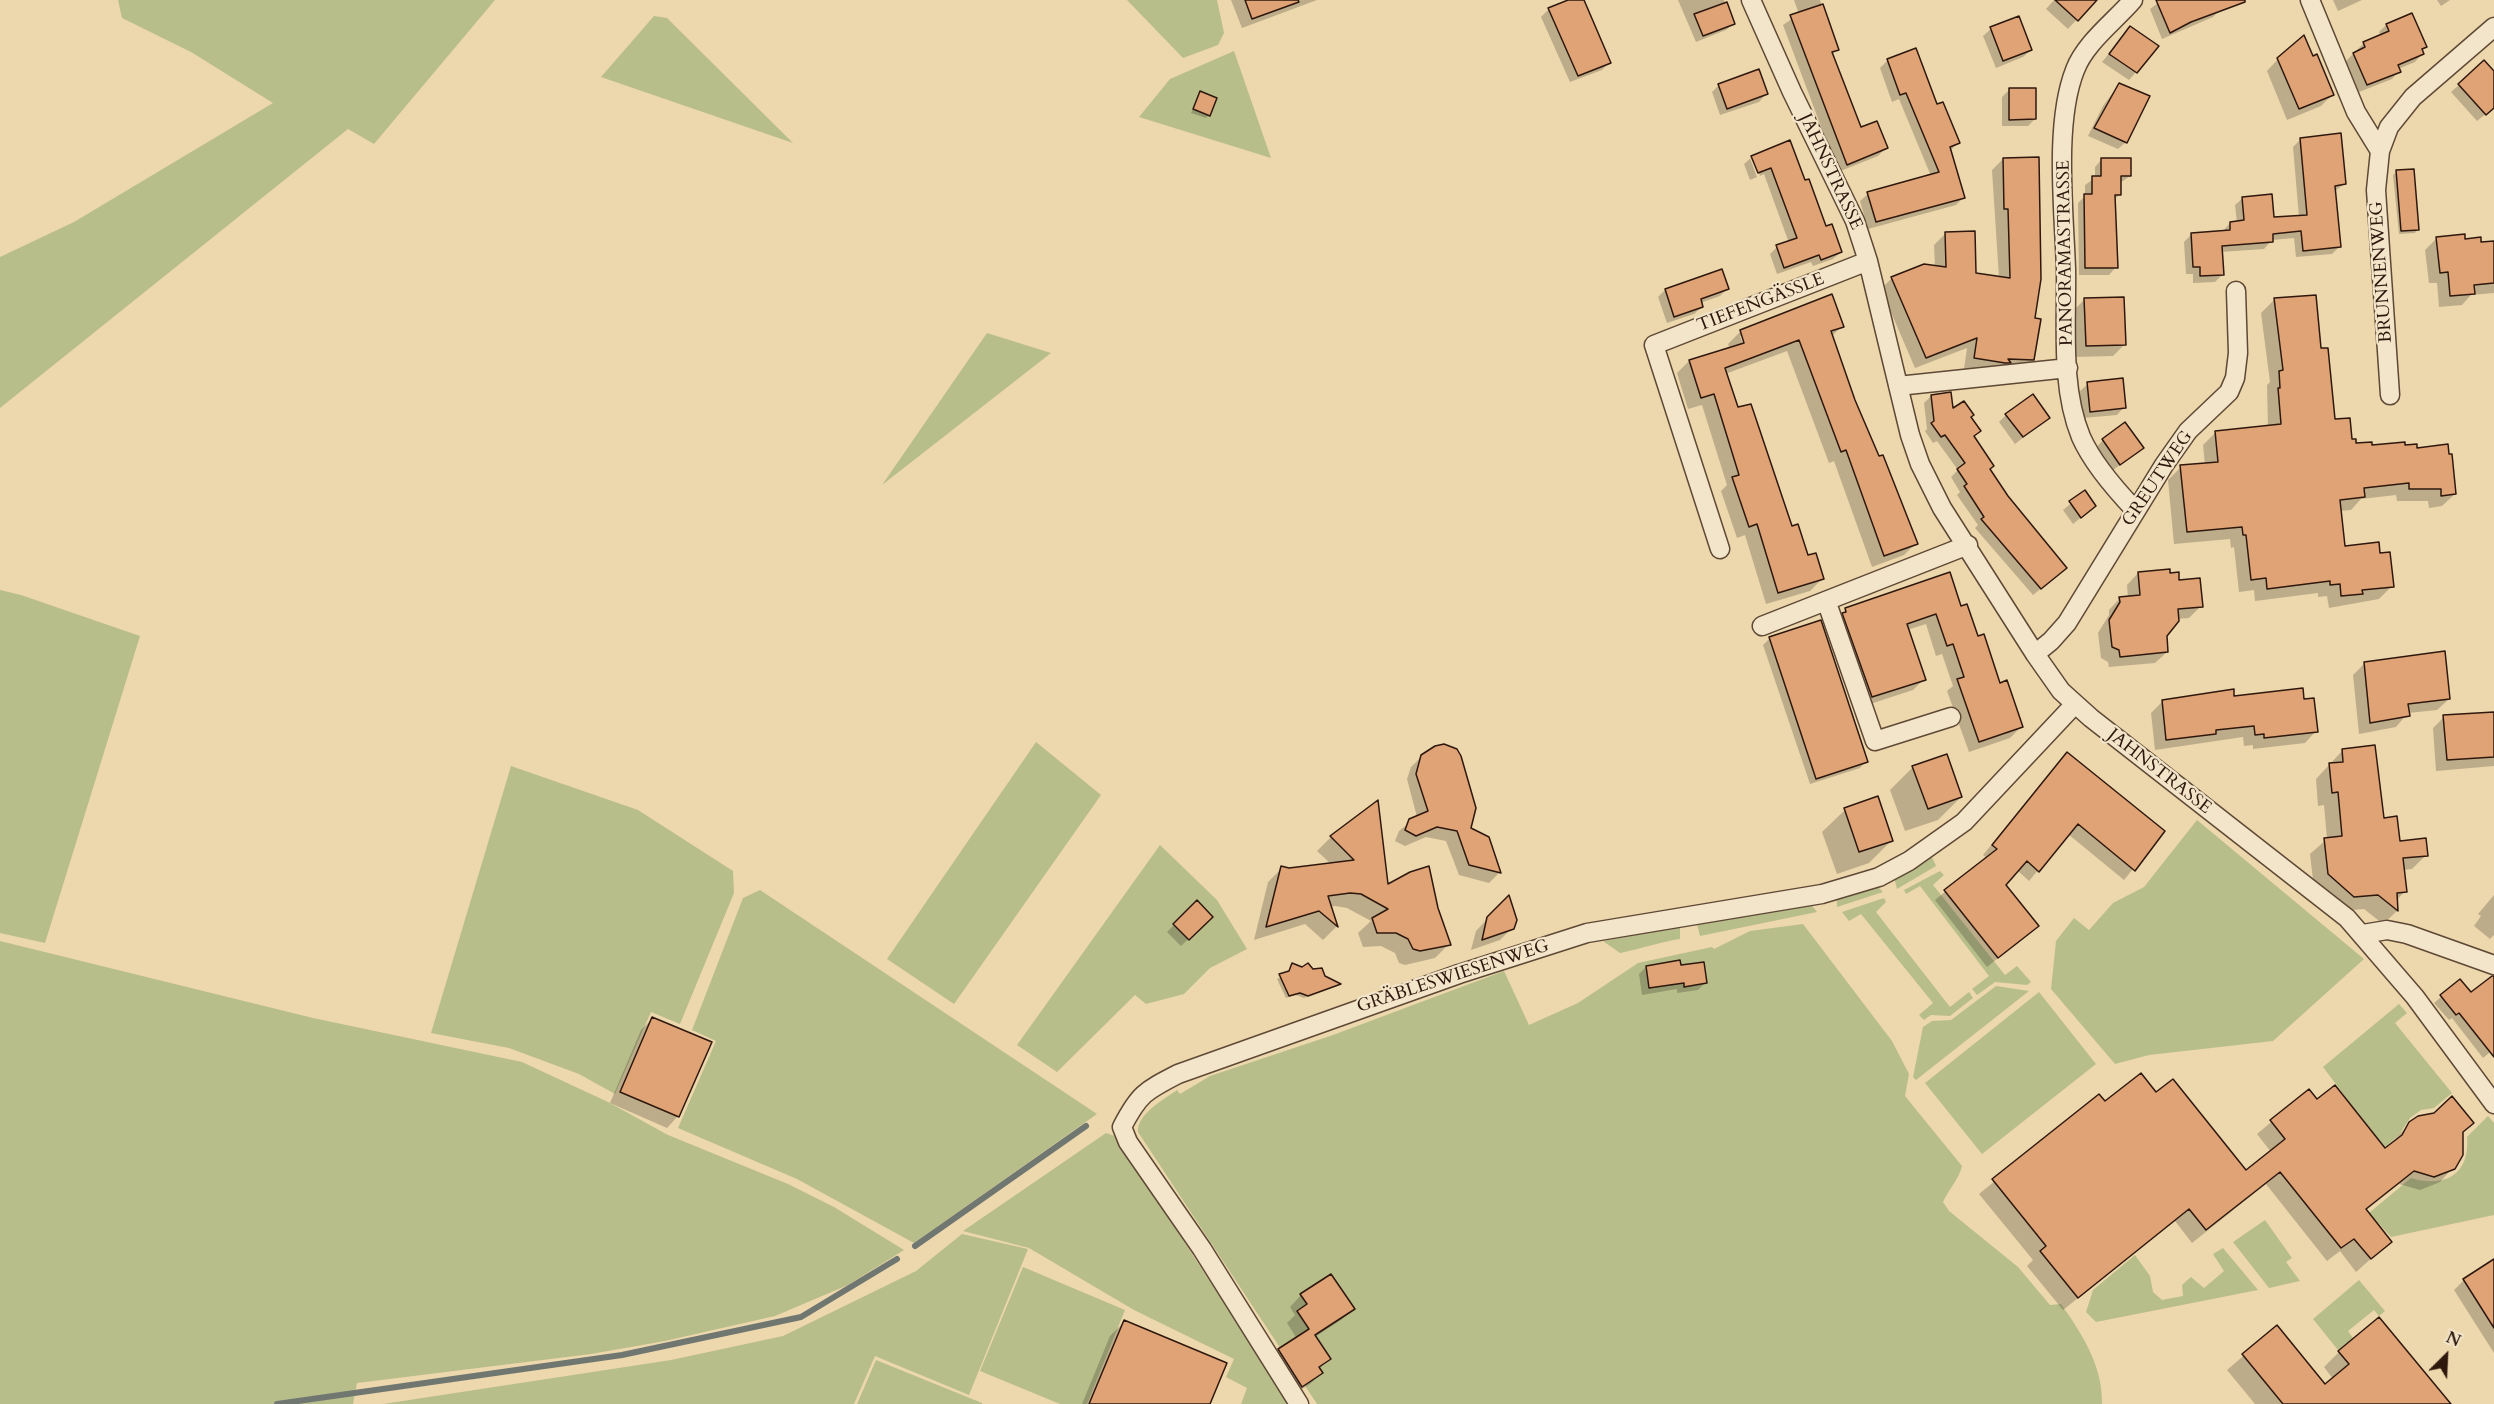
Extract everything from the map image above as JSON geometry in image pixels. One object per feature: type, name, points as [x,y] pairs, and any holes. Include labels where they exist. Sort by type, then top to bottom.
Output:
[{"type":"street","name":"JAHNSTRASSE","points":[[1751,0],[1792,92],[1841,188],[1855,221],[1868,261],[1910,435],[1920,464],[1942,508],[1968,545],[2035,654],[2061,691],[2075,704],[2202,806],[2307,885],[2363,934],[2415,998],[2494,1104]]},
{"type":"street","name":"PANORAMASTRASSE","points":[[2133,0],[2084,54],[2075,69],[2065,109],[2063,178],[2068,368],[2071,395],[2082,437],[2112,485],[2135,510]]},
{"type":"street","points":[[2310,0],[2356,112],[2380,151]]},
{"type":"street","name":"BRUNNENWEG","points":[[2390,394],[2376,190],[2380,151],[2389,128],[2413,97],[2494,27]]},
{"type":"street","name":"TIEFENGÄSSLE","points":[[1720,549],[1654,345],[1868,261]]},
{"type":"street","name":"GREUTWEG","points":[[2035,654],[2067,623],[2135,510],[2188,431],[2229,392],[2235,378],[2238,353],[2236,291]]},
{"type":"street","points":[[1898,386],[2068,368]]},
{"type":"street","points":[[1762,626],[1827,603],[1968,545]]},
{"type":"street","points":[[1827,603],[1875,741],[1951,717]]},
{"type":"street","name":"GRÄBLESWIESENWEG","points":[[1299,1404],[1202,1249],[1128,1142],[1122,1127],[1136,1100],[1178,1074],[1459,974],[1587,933],[1822,894],[1879,877],[1909,861],[1964,822],[2075,704]]},
{"type":"street","points":[[2363,934],[2387,930],[2407,934],[2494,965]]},
{"type":"green space","points":[[118,0],[495,0],[374,144],[348,129],[0,408],[0,257],[74,222],[273,103],[191,52],[122,18]]},
{"type":"green space","points":[[1127,0],[1217,0],[1224,33],[1218,45],[1183,58]]},
{"type":"green space","points":[[654,16],[667,18],[793,143],[601,77]]},
{"type":"green space","points":[[1234,51],[1271,158],[1139,117],[1170,79]]},
{"type":"green space","points":[[987,333],[1051,353],[882,485]]},
{"type":"green space","points":[[0,590],[21,595],[140,636],[45,943],[0,933]]},
{"type":"green space","points":[[1036,742],[1101,795],[954,1004],[887,959]]},
{"type":"green space","points":[[511,766],[638,810],[733,871],[734,893],[680,1024],[651,1012],[615,1094],[579,1074],[509,1048],[431,1033]]},
{"type":"green space","points":[[2197,820],[2364,959],[2273,1041],[2149,1055],[2115,1064],[2051,989],[2056,941],[2074,918],[2089,930],[2113,903],[2144,887]]},
{"type":"green space","points":[[1160,845],[1217,900],[1247,949],[1210,968],[1184,994],[1146,1004],[1135,995],[1057,1072],[1017,1045]]},
{"type":"green space","points":[[1932,857],[1936,866],[1897,889],[1894,877]]},
{"type":"green space","points":[[1940,871],[1944,875],[1933,885],[2005,975],[2017,966],[2031,982],[2027,985],[1995,982],[1977,995],[1972,989],[1989,976],[1920,886],[1906,894],[1904,890]]},
{"type":"green space","points":[[1875,884],[1883,892],[1837,907],[1837,897]]},
{"type":"green space","points":[[760,890],[1097,1114],[914,1243],[797,1179],[678,1128],[716,1041],[692,1030],[743,898]]},
{"type":"green space","points":[[1884,898],[1886,902],[1876,912],[1950,1007],[1969,992],[1973,998],[1950,1016],[1931,1015],[1924,1020],[1919,1015],[1933,1003],[1861,914],[1849,921],[1842,912]]},
{"type":"green space","points":[[1809,902],[1817,912],[1700,936],[1697,924]]},
{"type":"green space","points":[[1803,924],[1892,1041],[1909,1074],[1905,1096],[1962,1166],[1943,1202],[1949,1211],[2018,1267],[2050,1305],[2061,1304],[2090,1351],[2099,1377],[2102,1404],[1317,1404],[1138,1132],[1146,1113],[1177,1090],[1180,1094],[1210,1076],[1333,1035],[1504,971],[1529,1025],[1578,1003],[1638,963],[1712,947],[1714,949],[1750,931]]},
{"type":"green space","points":[[1680,927],[1680,939],[1620,953],[1603,941]]},
{"type":"green space","points":[[0,941],[313,1018],[522,1062],[608,1102],[668,1135],[788,1184],[834,1207],[904,1250],[848,1285],[775,1316],[665,1341],[591,1354],[357,1383],[353,1404],[0,1404]]},
{"type":"green space","points":[[1996,986],[2029,991],[1916,1080],[1913,1077],[1923,1027],[1932,1021],[1951,1020]]},
{"type":"green space","points":[[2039,992],[2096,1064],[1982,1154],[1925,1083]]},
{"type":"green space","points":[[2399,1004],[2407,1013],[2395,1023],[2452,1093],[2434,1108],[2421,1110],[2410,1118],[2399,1135],[2384,1148],[2323,1067]]},
{"type":"green space","points":[[2488,1116],[2494,1123],[2494,1215],[2391,1237],[2369,1213],[2411,1178],[2435,1181],[2453,1176],[2464,1161],[2467,1137]]},
{"type":"green space","points":[[1106,1133],[1115,1136],[1290,1404],[1241,1404],[1247,1388],[1226,1377],[1234,1359],[1134,1310],[1029,1248],[963,1231]]},
{"type":"green space","points":[[2265,1220],[2292,1258],[2286,1262],[2300,1281],[2269,1288],[2233,1242]]},
{"type":"green space","points":[[962,1234],[1028,1249],[969,1395],[875,1356],[854,1404],[383,1404],[671,1360],[783,1336],[916,1271]]},
{"type":"green space","points":[[2223,1248],[2258,1290],[2096,1322],[2086,1312],[2093,1290],[2135,1255],[2150,1276],[2153,1292],[2162,1300],[2183,1296],[2182,1285],[2191,1277],[2204,1288],[2224,1271],[2213,1254]]},
{"type":"green space","points":[[1023,1267],[1125,1310],[1087,1404],[1060,1404],[980,1371]]},
{"type":"green space","points":[[2359,1280],[2385,1311],[2379,1316],[2374,1310],[2348,1331],[2353,1338],[2338,1350],[2313,1319]]},
{"type":"green space","points":[[876,1360],[982,1403],[982,1404],[857,1404]]},
{"type":"building","points":[[1245,0],[1298,0],[1299,2],[1252,19]]},
{"type":"building","points":[[1568,0],[1584,0],[1611,63],[1578,76],[1548,8]]},
{"type":"building","points":[[2055,0],[2097,0],[2078,21]]},
{"type":"building","points":[[2156,0],[2245,0],[2245,2],[2191,22],[2170,33]]},
{"type":"building","points":[[1727,2],[1735,24],[1703,36],[1694,14]]},
{"type":"building","points":[[1823,4],[1839,50],[1832,52],[1861,127],[1877,121],[1888,148],[1847,165],[1790,15]]},
{"type":"building","points":[[2412,13],[2427,47],[2422,49],[2424,54],[2398,65],[2401,72],[2367,85],[2353,53],[2365,47],[2363,42],[2389,31],[2386,24]]},
{"type":"building","points":[[2019,16],[2032,50],[2003,61],[1990,27]]},
{"type":"building","points":[[2130,26],[2159,46],[2137,73],[2109,54]]},
{"type":"building","points":[[2304,35],[2313,56],[2317,54],[2334,95],[2299,109],[2277,58]]},
{"type":"building","points":[[1916,48],[1937,104],[1943,102],[1960,143],[1950,147],[1965,198],[1876,222],[1867,192],[1939,172],[1906,93],[1900,95],[1887,59]]},
{"type":"building","points":[[2484,60],[2494,71],[2494,108],[2486,115],[2458,84]]},
{"type":"building","points":[[1759,69],[1768,94],[1727,109],[1718,84]]},
{"type":"building","points":[[2119,83],[2150,96],[2127,143],[2094,128]]},
{"type":"building","points":[[2009,88],[2036,88],[2036,119],[2009,120]]},
{"type":"building","points":[[1200,91],[1217,98],[1210,116],[1193,109]]},
{"type":"building","points":[[2341,133],[2346,184],[2335,186],[2341,247],[2303,251],[2301,231],[2273,234],[2273,242],[2222,246],[2224,275],[2200,276],[2200,267],[2193,267],[2191,233],[2230,230],[2230,222],[2244,220],[2242,197],[2272,194],[2274,217],[2307,215],[2300,138]]},
{"type":"building","points":[[1790,140],[1805,180],[1809,179],[1826,226],[1832,224],[1842,252],[1821,260],[1819,255],[1784,268],[1776,245],[1797,238],[1771,168],[1758,173],[1751,156]]},
{"type":"building","points":[[2039,157],[2041,279],[2035,318],[2041,319],[2034,360],[2008,359],[2011,363],[2005,363],[1974,358],[1977,338],[1926,358],[1891,277],[1924,264],[1946,267],[1945,232],[1975,231],[1976,273],[2010,278],[2008,209],[2004,209],[2003,158]]},
{"type":"building","points":[[2101,158],[2131,158],[2131,176],[2121,176],[2121,195],[2115,195],[2118,268],[2085,268],[2084,194],[2092,194],[2092,176],[2101,176]]},
{"type":"building","points":[[2414,169],[2419,230],[2401,231],[2396,170]]},
{"type":"building","points":[[2465,234],[2465,239],[2481,237],[2481,242],[2494,241],[2494,283],[2474,285],[2475,294],[2450,296],[2448,272],[2440,273],[2436,237]]},
{"type":"building","points":[[1722,269],[1729,289],[1701,299],[1703,307],[1674,317],[1665,289]]},
{"type":"building","points":[[1832,294],[1844,327],[1831,331],[1855,400],[1879,456],[1883,455],[1918,544],[1884,556],[1846,450],[1841,452],[1799,340],[1725,368],[1738,407],[1751,404],[1792,526],[1798,524],[1808,555],[1816,553],[1824,579],[1778,593],[1757,524],[1749,527],[1732,477],[1739,475],[1714,394],[1701,398],[1689,360],[1744,343],[1740,330]]},
{"type":"building","points":[[2316,295],[2321,348],[2328,348],[2335,419],[2350,418],[2352,439],[2356,439],[2356,443],[2372,442],[2372,445],[2405,442],[2405,445],[2417,444],[2417,448],[2448,444],[2449,454],[2452,454],[2456,494],[2441,496],[2441,489],[2409,489],[2409,483],[2364,488],[2365,497],[2340,500],[2345,546],[2379,542],[2380,553],[2390,552],[2394,587],[2362,590],[2363,594],[2341,596],[2340,584],[2330,585],[2330,581],[2267,589],[2266,578],[2251,580],[2246,535],[2243,535],[2242,527],[2187,532],[2180,465],[2218,462],[2215,431],[2281,424],[2278,388],[2280,388],[2279,371],[2283,370],[2274,298]]},
{"type":"building","points":[[2124,297],[2126,345],[2086,346],[2084,298]]},
{"type":"building","points":[[2123,378],[2126,408],[2090,412],[2087,382]]},
{"type":"building","points":[[1951,392],[1953,408],[1964,401],[1974,415],[1971,417],[1981,431],[1974,436],[1994,466],[1990,469],[2008,496],[2067,568],[2041,589],[1981,519],[1984,517],[1964,486],[1967,484],[1957,469],[1965,463],[1945,435],[1941,437],[1931,423],[1934,421],[1931,395]]},
{"type":"building","points":[[2033,394],[2050,418],[2023,437],[2005,414]]},
{"type":"building","points":[[2125,422],[2144,448],[2120,465],[2102,439]]},
{"type":"building","points":[[2085,490],[2096,506],[2081,518],[2069,501]]},
{"type":"building","points":[[2170,569],[2170,573],[2179,572],[2179,580],[2200,578],[2203,607],[2178,609],[2179,621],[2167,636],[2168,652],[2120,657],[2119,650],[2112,647],[2109,620],[2120,602],[2119,597],[2140,595],[2138,572]]},
{"type":"building","points":[[1950,572],[1961,606],[1967,604],[1978,636],[1984,634],[2000,683],[2007,680],[2023,727],[1979,742],[1957,679],[1964,677],[1953,644],[1947,646],[1936,614],[1907,624],[1926,680],[1872,697],[1842,613],[1846,612],[1845,608]]},
{"type":"building","points":[[1821,620],[1868,762],[1816,779],[1769,637]]},
{"type":"building","points":[[2445,651],[2450,699],[2408,704],[2410,716],[2370,723],[2364,662]]},
{"type":"building","points":[[2303,688],[2304,699],[2314,698],[2318,732],[2264,738],[2264,734],[2255,735],[2254,726],[2216,730],[2216,734],[2166,740],[2162,700],[2234,689],[2234,696]]},
{"type":"building","points":[[2494,712],[2494,757],[2447,760],[2443,715]]},
{"type":"building","points":[[1444,744],[1457,749],[1461,756],[1476,808],[1471,828],[1489,837],[1501,873],[1469,865],[1457,831],[1437,827],[1416,836],[1405,830],[1409,819],[1428,811],[1416,774],[1421,755],[1435,746]]},
{"type":"building","points":[[2375,745],[2384,818],[2397,816],[2400,841],[2426,838],[2428,856],[2403,858],[2407,892],[2397,893],[2398,911],[2378,895],[2354,897],[2328,874],[2324,838],[2342,836],[2338,792],[2332,793],[2329,763],[2343,762],[2342,749]]},
{"type":"building","points":[[2067,752],[2165,831],[2135,871],[2078,824],[2039,872],[2027,861],[2006,885],[2039,926],[1998,958],[1944,890],[1997,849],[1992,845]]},
{"type":"building","points":[[1947,754],[1962,797],[1928,809],[1912,766]]},
{"type":"building","points":[[1878,796],[1893,841],[1859,852],[1844,808]]},
{"type":"building","points":[[1378,800],[1388,884],[1410,872],[1429,866],[1438,908],[1451,945],[1420,951],[1413,949],[1408,939],[1396,933],[1377,933],[1372,918],[1388,909],[1361,894],[1328,896],[1338,927],[1319,911],[1266,927],[1281,866],[1289,868],[1354,860],[1330,836]]},
{"type":"building","points":[[1509,895],[1517,920],[1514,929],[1482,940],[1487,917]]},
{"type":"building","points":[[1197,900],[1213,917],[1189,940],[1173,924]]},
{"type":"building","points":[[1680,960],[1681,965],[1704,962],[1707,983],[1684,987],[1684,983],[1649,988],[1646,966]]},
{"type":"building","points":[[1292,963],[1302,967],[1308,963],[1313,969],[1322,968],[1325,976],[1341,984],[1308,996],[1300,993],[1289,996],[1279,974],[1289,971]]},
{"type":"building","points":[[2494,976],[2494,1057],[2459,1013],[2456,1015],[2440,995],[2460,979],[2471,992]]},
{"type":"building","points":[[652,1017],[712,1042],[679,1117],[620,1092]]},
{"type":"building","points":[[2141,1073],[2156,1092],[2173,1079],[2246,1170],[2285,1139],[2270,1120],[2309,1089],[2317,1099],[2335,1085],[2385,1148],[2402,1135],[2409,1122],[2418,1116],[2434,1113],[2452,1096],[2474,1123],[2463,1132],[2463,1155],[2455,1169],[2434,1177],[2414,1171],[2366,1209],[2392,1242],[2371,1259],[2354,1239],[2341,1248],[2280,1172],[2206,1230],[2189,1209],[2078,1298],[2040,1251],[2046,1246],[1992,1179],[2099,1094],[2105,1101]]},
{"type":"building","points":[[2494,1259],[2494,1328],[2463,1279]]},
{"type":"building","points":[[1331,1274],[1355,1309],[1315,1335],[1331,1359],[1319,1367],[1323,1373],[1302,1387],[1278,1349],[1309,1329],[1297,1311],[1307,1304],[1300,1294]]},
{"type":"building","points":[[2379,1317],[2451,1404],[2283,1404],[2242,1354],[2277,1325],[2325,1384],[2349,1364],[2338,1351]]},
{"type":"building","points":[[1124,1320],[1227,1363],[1210,1404],[1089,1404]]},
{"type":"waterway","points":[[915,1246],[1086,1126]]},
{"type":"waterway","points":[[277,1404],[622,1355],[801,1317],[897,1259]]}]
